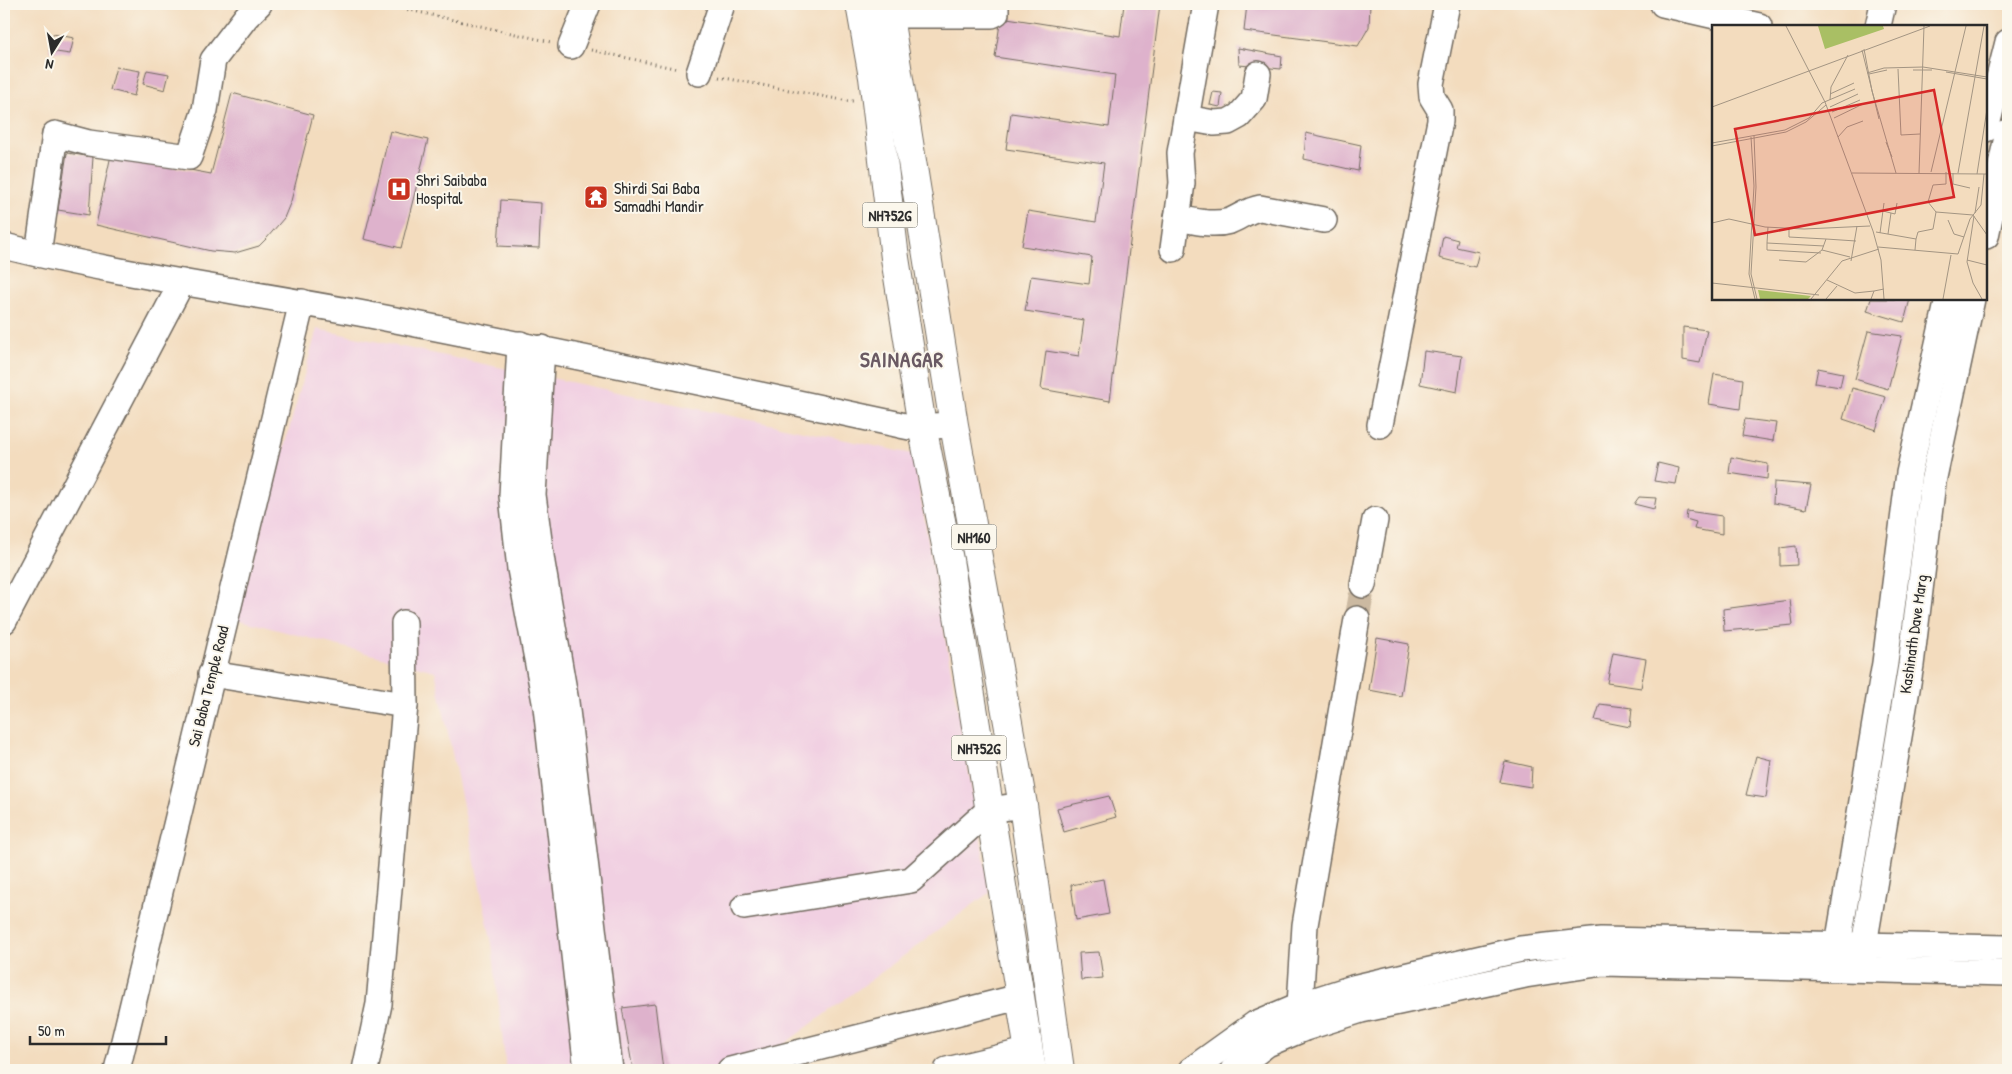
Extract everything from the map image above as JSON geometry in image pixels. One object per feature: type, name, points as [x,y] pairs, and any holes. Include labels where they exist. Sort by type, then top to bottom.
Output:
[{"type":"highway","name":"NH752G","points":[[860,4],[922,426],[948,560],[1030,1060]]},
{"type":"highway","name":"NH160","points":[[888,9],[954,425],[1023,805],[1060,1070]]},
{"type":"street","points":[[38,254],[55,134],[89,143],[189,157],[205,110],[213,60],[246,17],[260,4]]},
{"type":"street","points":[[571,46],[588,4]]},
{"type":"street","points":[[699,73],[722,4]]},
{"type":"street","points":[[888,9],[992,15],[996,13],[996,4]]},
{"type":"street","points":[[1173,249],[1182,183],[1180,153],[1206,4]]},
{"type":"street","points":[[1380,425],[1440,121],[1440,110],[1432,97],[1431,84],[1447,4]]},
{"type":"street","points":[[1667,4],[1755,25]]},
{"type":"street","points":[[1878,25],[1883,4]]},
{"type":"street","points":[[1987,126],[1996,98],[2008,42]]},
{"type":"street","points":[[1186,118],[1214,123],[1228,122],[1239,116],[1254,99],[1258,74]]},
{"type":"street","points":[[1987,231],[2008,132]]},
{"type":"street","points":[[1177,218],[1219,224],[1260,208],[1324,220]]},
{"type":"street","points":[[4,246],[182,282],[302,302],[531,346],[910,427],[954,425]]},
{"type":"street","points":[[4,621],[182,282]]},
{"type":"street","name":"Kashinath Dave Marg","points":[[1839,969],[1838,944],[1886,663],[1909,473],[1948,300]]},
{"type":"street","name":"Kashinath Dave Marg","points":[[1865,970],[1864,945],[1911,665],[1933,482],[1972,300]]},
{"type":"street","name":"Sai Baba Temple Road","points":[[117,1070],[302,302]]},
{"type":"street","points":[[531,346],[512,496],[520,569],[546,706],[587,1070]]},
{"type":"street","points":[[531,346],[533,495],[542,563],[566,702],[610,1070]]},
{"type":"street","points":[[1363,585],[1375,520]]},
{"type":"street","points":[[1302,1016],[1304,925],[1357,619]]},
{"type":"street","points":[[365,1070],[379,1004],[405,705],[404,623]]},
{"type":"street","points":[[211,674],[405,705]]},
{"type":"street","points":[[744,907],[911,880],[988,810],[1023,805]]},
{"type":"street","points":[[1233,1070],[1302,1016],[1353,988],[1520,949],[1601,940],[2008,948]]},
{"type":"street","points":[[1191,1070],[1255,1024],[1381,1006],[1525,975],[1603,964],[2008,973]]},
{"type":"street","points":[[730,1070],[1019,997]]},
{"type":"street","points":[[947,1070],[1030,1060]]},
{"type":"path","points":[[384,4],[699,73],[848,101],[875,99]]},
{"type":"shaded area","points":[[317,329],[913,454],[990,892],[749,1070],[506,1070],[492,944],[435,671],[236,619]]},
{"type":"building","points":[[1124,4],[1160,4],[1110,401],[1041,389],[1046,351],[1079,356],[1084,320],[1025,311],[1031,276],[1089,284],[1092,257],[1022,246],[1028,211],[1096,222],[1104,163],[1006,149],[1011,113],[1109,127],[1115,75],[995,57],[1001,17],[1120,36]]},
{"type":"building","points":[[1247,4],[1370,4],[1369,27],[1358,46],[1244,31]]},
{"type":"building","points":[[53,34],[74,38],[70,54],[49,51]]},
{"type":"building","points":[[1238,48],[1282,56],[1281,69],[1239,65]]},
{"type":"building","points":[[116,67],[140,71],[134,96],[110,90]]},
{"type":"building","points":[[147,70],[169,74],[165,90],[143,84]]},
{"type":"building","points":[[1213,92],[1222,93],[1220,107],[1210,105]]},
{"type":"building","points":[[232,93],[313,115],[291,201],[284,218],[259,246],[235,253],[211,251],[96,225],[111,155],[211,174]]},
{"type":"building","points":[[390,131],[428,140],[401,248],[364,239]]},
{"type":"building","points":[[1306,133],[1361,145],[1358,171],[1304,159]]},
{"type":"building","points":[[67,153],[93,157],[89,215],[58,210]]},
{"type":"building","points":[[501,200],[541,203],[539,248],[498,246]]},
{"type":"building","points":[[1443,236],[1458,240],[1456,247],[1479,252],[1475,267],[1439,258]]},
{"type":"building","points":[[1871,300],[1910,300],[1904,322],[1867,311]]},
{"type":"building","points":[[1683,327],[1707,330],[1700,363],[1683,360]]},
{"type":"building","points":[[1868,331],[1902,336],[1888,389],[1855,379]]},
{"type":"building","points":[[1424,351],[1462,356],[1457,392],[1420,384]]},
{"type":"building","points":[[1818,368],[1843,373],[1840,387],[1815,383]]},
{"type":"building","points":[[1714,374],[1743,379],[1740,409],[1709,404]]},
{"type":"building","points":[[1852,388],[1886,397],[1876,430],[1843,419]]},
{"type":"building","points":[[1745,419],[1776,423],[1773,441],[1742,436]]},
{"type":"building","points":[[1731,457],[1768,464],[1767,479],[1729,473]]},
{"type":"building","points":[[1658,463],[1679,468],[1676,484],[1654,481]]},
{"type":"building","points":[[1774,482],[1811,485],[1806,509],[1773,503]]},
{"type":"building","points":[[1639,497],[1656,498],[1654,509],[1634,504]]},
{"type":"building","points":[[1687,511],[1722,516],[1722,534],[1694,529],[1696,522],[1686,519]]},
{"type":"building","points":[[1796,546],[1797,565],[1780,566],[1780,548]]},
{"type":"building","points":[[1790,600],[1793,625],[1724,631],[1723,609]]},
{"type":"building","points":[[1377,638],[1409,644],[1401,696],[1369,690]]},
{"type":"building","points":[[1613,653],[1646,659],[1641,688],[1607,683]]},
{"type":"building","points":[[1600,704],[1632,708],[1630,727],[1595,720]]},
{"type":"building","points":[[1756,756],[1771,760],[1766,798],[1746,795]]},
{"type":"building","points":[[1505,761],[1532,767],[1531,787],[1500,782]]},
{"type":"building","points":[[1109,796],[1116,817],[1064,832],[1057,808]]},
{"type":"building","points":[[1103,879],[1109,914],[1076,920],[1071,885]]},
{"type":"building","points":[[1099,952],[1103,978],[1081,980],[1079,953]]},
{"type":"building","points":[[655,1004],[663,1070],[633,1070],[622,1008]]},
{"type":"building","points":[[811,1066],[813,1070],[796,1070]]},
{"type":"tunnel","points":[[1357,619],[1363,585]]},
{"type":"place","name":"Shri Saibaba Hospital","points":[[399,189]]},
{"type":"place","name":"Shirdi Sai Baba Samadhi Mandir","points":[[596,197]]},
{"type":"district","name":"SAINAGAR","points":[[902,359]]}]
